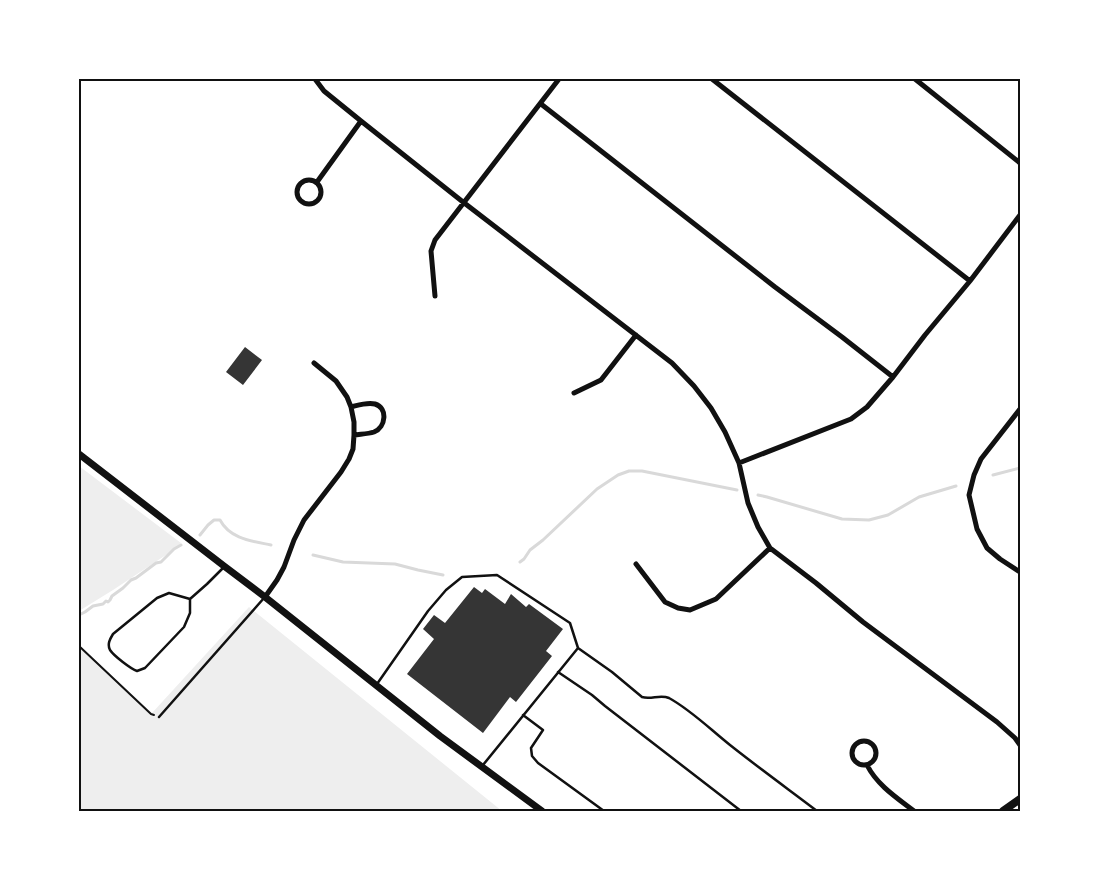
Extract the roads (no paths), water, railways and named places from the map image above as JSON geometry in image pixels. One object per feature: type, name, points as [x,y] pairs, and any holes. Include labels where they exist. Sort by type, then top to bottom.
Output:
[{"type":"main road","points":[[79,454],[265,597],[440,736],[542,811]]},
{"type":"main road","points":[[1003,811],[1020,799]]},
{"type":"street","points":[[315,79],[324,91],[463,202],[672,362],[711,408],[725,432],[739,463],[748,503],[758,527],[770,548],[863,622],[996,722],[1015,738],[1020,745]]},
{"type":"street","points":[[435,296],[431,251],[435,240],[559,79]]},
{"type":"street","points":[[712,79],[970,281]]},
{"type":"street","points":[[915,79],[1020,163]]},
{"type":"street","points":[[541,104],[893,377]]},
{"type":"street","points":[[317,182],[361,121]]},
{"type":"street","points":[[308,179],[317,182],[321,191],[321,196],[318,200],[310,205],[300,202],[296,193],[299,184],[308,179]]},
{"type":"street","points":[[739,463],[851,419],[867,407],[970,281],[1020,216]]},
{"type":"street","points":[[574,392],[601,380],[636,335]]},
{"type":"street","points":[[265,597],[284,567],[304,520],[332,484],[349,459],[353,449],[354,422],[347,397],[336,381],[314,362]]},
{"type":"street","points":[[351,407],[373,404],[380,406],[384,412],[384,420],[381,427],[374,432],[354,435]]},
{"type":"street","points":[[1020,409],[981,459],[974,475],[969,495],[977,529],[987,548],[1020,572]]},
{"type":"street","points":[[636,564],[666,602],[678,608],[690,610],[716,599],[770,548]]},
{"type":"street","points":[[865,741],[873,746],[876,754],[874,759],[867,765],[858,764],[852,757],[851,752],[856,744],[865,741]]},
{"type":"street","points":[[867,765],[885,788],[914,811]]},
{"type":"lane","points":[[190,599],[169,593],[157,598],[113,634],[109,642],[110,650],[130,669],[137,671],[145,668],[184,627],[190,613],[190,599],[224,566]]},
{"type":"lane","points":[[376,685],[428,611],[446,590],[462,576],[497,575],[570,623],[578,648],[612,672],[642,697],[664,696],[686,709],[817,811]]},
{"type":"lane","points":[[159,716],[265,597]]},
{"type":"lane","points":[[482,767],[578,648]]},
{"type":"lane","points":[[558,672],[592,695],[740,811]]},
{"type":"lane","points":[[523,715],[543,730],[531,748],[532,756],[538,763],[604,811]]},
{"type":"waterway","points":[[993,475],[1020,468]]},
{"type":"waterway","points":[[520,562],[530,550],[597,489],[618,475],[629,471],[642,471],[737,490]]},
{"type":"waterway","points":[[758,495],[842,519],[869,520],[888,515],[919,497],[956,486]]},
{"type":"waterway","points":[[200,535],[214,520],[220,520],[230,531],[242,538],[271,545]]},
{"type":"waterway","points":[[79,615],[93,606],[108,602],[112,596],[131,580],[156,563],[161,562],[181,545]]},
{"type":"waterway","points":[[313,555],[343,562],[395,564],[443,575]]}]
